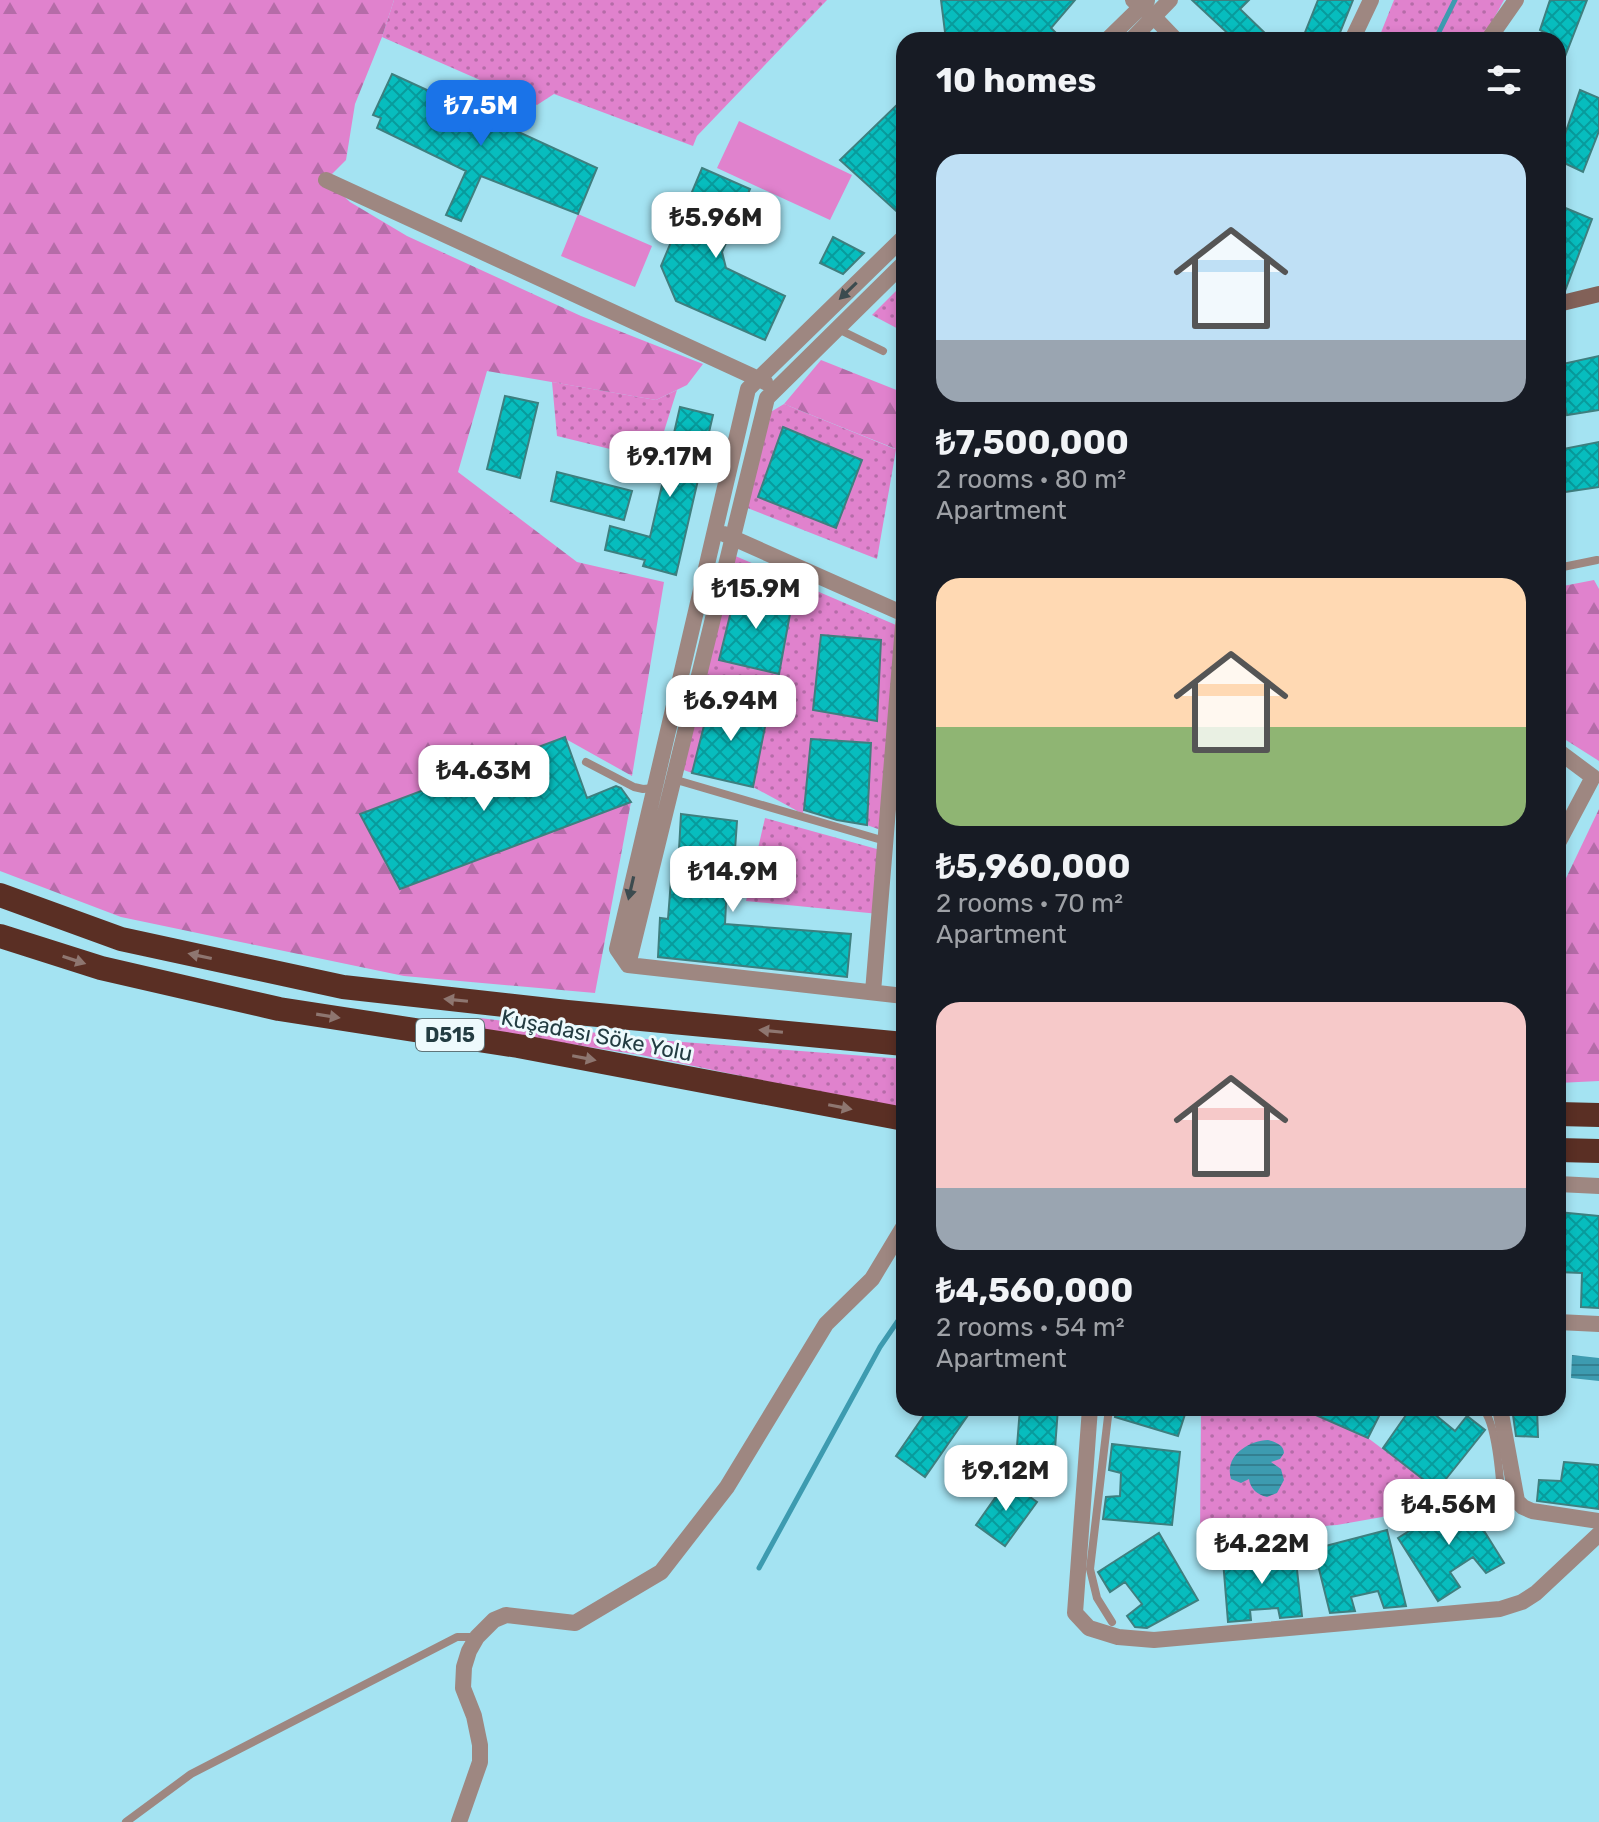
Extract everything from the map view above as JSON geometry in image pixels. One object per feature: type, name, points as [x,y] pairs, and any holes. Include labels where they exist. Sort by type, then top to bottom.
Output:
[{"type":"highway","name":"Kuşadası Söke Yolu","points":[[0,895],[121,939],[343,987],[896,1043]]},
{"type":"highway","name":"Kuşadası Söke Yolu","points":[[0,936],[101,968],[279,1009],[518,1046],[896,1117]]},
{"type":"highway","points":[[1566,1114],[1599,1115]]},
{"type":"highway","points":[[1566,1150],[1599,1151]]},
{"type":"street","points":[[1356,32],[1371,0]]},
{"type":"street","points":[[1494,32],[1516,0]]},
{"type":"street","points":[[1117,32],[1151,5]]},
{"type":"street","points":[[1136,32],[1151,5]]},
{"type":"street","points":[[1151,5],[1170,32]]},
{"type":"street","points":[[1151,5],[1180,32]]},
{"type":"street","points":[[326,180],[778,387]]},
{"type":"street","points":[[896,245],[748,389],[617,949],[628,965],[896,995]]},
{"type":"street","points":[[628,965],[767,398],[896,271]]},
{"type":"street","points":[[1566,302],[1599,294]]},
{"type":"street","points":[[715,530],[896,610]]},
{"type":"street","points":[[873,992],[896,710]]},
{"type":"street","points":[[1566,756],[1596,777],[1566,829]]},
{"type":"street","points":[[1566,1184],[1599,1186]]},
{"type":"street","points":[[459,1822],[480,1762],[474,1716],[463,1688],[464,1667],[477,1637],[494,1620],[506,1615],[575,1623],[661,1572],[727,1487],[826,1324],[872,1279],[896,1239]]},
{"type":"street","points":[[1566,1322],[1599,1324]]},
{"type":"street","points":[[1089,1416],[1075,1613],[1089,1628],[1118,1637],[1154,1640],[1500,1609],[1522,1602],[1536,1593],[1599,1534]]},
{"type":"street","points":[[1501,1416],[1517,1501],[1532,1511],[1599,1521]]},
{"type":"lane","points":[[838,328],[883,351]]},
{"type":"lane","points":[[1566,566],[1598,559]]},
{"type":"lane","points":[[586,762],[634,787],[655,788]]},
{"type":"lane","points":[[673,779],[885,841]]},
{"type":"lane","points":[[1108,1416],[1090,1569],[1097,1598],[1112,1622]]},
{"type":"lane","points":[[1488,1416],[1494,1433],[1503,1518]]},
{"type":"lane","points":[[126,1822],[191,1774],[457,1637],[477,1637]]},
{"type":"green space","points":[[0,0],[394,0],[355,104],[346,160],[326,180],[350,202],[407,236],[581,316],[703,364],[687,385],[656,400],[487,371],[458,472],[577,562],[664,582],[632,776],[564,738],[361,814],[400,889],[631,802],[595,993],[404,976],[121,917],[0,871]]},
{"type":"green space","points":[[394,0],[827,0],[697,136],[693,146],[554,94],[537,105],[382,37]]},
{"type":"green space","points":[[1394,0],[1504,0],[1486,32],[1381,32]]},
{"type":"green space","points":[[739,121],[852,175],[830,220],[717,168]]},
{"type":"green space","points":[[578,214],[652,246],[635,287],[561,256]]},
{"type":"green space","points":[[896,291],[896,328],[872,315]]},
{"type":"green space","points":[[821,360],[896,390],[896,449],[784,404]]},
{"type":"green space","points":[[552,382],[656,400],[677,390],[655,460],[557,436]]},
{"type":"green space","points":[[784,404],[895,449],[896,445],[877,559],[745,507],[769,413]],"holes":[[[783,427],[862,461],[836,528],[758,496]]]},
{"type":"green space","points":[[733,555],[896,625],[896,712],[886,832],[867,825],[871,743],[812,739],[803,814],[753,787],[767,711],[711,698],[692,773],[681,769]],"holes":[[[737,587],[792,603],[779,674],[719,660]],[[821,635],[877,721],[813,710]]]},
{"type":"green space","points":[[1594,580],[1599,589],[1599,761],[1566,740],[1566,585]]},
{"type":"green space","points":[[1599,809],[1599,1081],[1566,1083],[1566,878]]},
{"type":"green space","points":[[765,818],[884,851],[879,914],[746,901]]},
{"type":"green space","points":[[480,1018],[644,1039],[896,1058],[896,1108],[641,1055],[479,1030]]},
{"type":"green space","points":[[1201,1416],[1319,1416],[1368,1438],[1437,1490],[1382,1517],[1337,1525],[1200,1535]]},
{"type":"water","points":[[1572,1355],[1599,1358],[1599,1381],[1571,1378]]},
{"type":"water","points":[[1268,1440],[1279,1444],[1284,1450],[1280,1459],[1271,1462],[1281,1469],[1284,1480],[1277,1493],[1267,1497],[1255,1491],[1249,1479],[1241,1483],[1231,1479],[1230,1471],[1239,1451],[1253,1443]]},
{"type":"building","points":[[941,0],[1075,0],[1051,28],[1055,32],[945,32]]},
{"type":"building","points":[[1192,0],[1249,0],[1240,9],[1264,32],[1226,32]]},
{"type":"building","points":[[1318,0],[1353,0],[1340,32],[1305,32]]},
{"type":"building","points":[[1550,0],[1587,0],[1566,54],[1566,32],[1540,30]]},
{"type":"building","points":[[392,74],[597,168],[578,214],[481,176],[461,221],[446,215],[466,171],[377,128],[381,118],[373,115]]},
{"type":"building","points":[[1580,90],[1599,98],[1599,131],[1583,172],[1566,164],[1566,131]]},
{"type":"building","points":[[896,106],[896,211],[840,160]]},
{"type":"building","points":[[702,168],[750,189],[722,252],[726,268],[785,296],[765,340],[676,301],[661,266]]},
{"type":"building","points":[[1566,208],[1592,219],[1566,288]]},
{"type":"building","points":[[833,237],[864,253],[843,274],[820,263]]},
{"type":"building","points":[[1599,356],[1599,410],[1567,415],[1566,363]]},
{"type":"building","points":[[505,396],[538,403],[520,478],[487,469]]},
{"type":"building","points":[[680,407],[713,415],[676,575],[643,566],[645,560],[605,550],[610,526],[650,537]]},
{"type":"building","points":[[783,427],[862,460],[836,528],[758,497]]},
{"type":"building","points":[[1599,442],[1599,487],[1566,492],[1566,448]]},
{"type":"building","points":[[557,472],[632,491],[624,520],[551,501]]},
{"type":"building","points":[[737,587],[792,603],[779,674],[719,660]]},
{"type":"building","points":[[821,635],[881,640],[877,721],[813,710]]},
{"type":"building","points":[[711,698],[768,712],[753,787],[692,773]]},
{"type":"building","points":[[565,737],[587,798],[616,786],[631,802],[400,889],[360,814]]},
{"type":"building","points":[[811,739],[871,743],[867,825],[804,810]]},
{"type":"building","points":[[681,814],[737,821],[734,864],[728,863],[725,924],[851,934],[847,977],[658,957],[660,918],[668,919],[672,867],[678,868]]},
{"type":"building","points":[[1566,1213],[1599,1216],[1599,1308],[1581,1307],[1582,1273],[1566,1272]]},
{"type":"building","points":[[924,1416],[967,1416],[925,1477],[896,1456]]},
{"type":"building","points":[[1019,1416],[1057,1416],[1053,1476],[1015,1472]]},
{"type":"building","points":[[1115,1416],[1184,1416],[1178,1436]]},
{"type":"building","points":[[1318,1416],[1379,1416],[1368,1438]]},
{"type":"building","points":[[1405,1416],[1437,1416],[1455,1431],[1467,1416],[1485,1430],[1437,1490],[1383,1448]]},
{"type":"building","points":[[1513,1416],[1537,1416],[1538,1437],[1516,1436]]},
{"type":"building","points":[[1112,1444],[1180,1452],[1172,1525],[1103,1519],[1106,1497],[1120,1496],[1121,1473],[1109,1470]]},
{"type":"building","points":[[1564,1462],[1599,1465],[1599,1509],[1537,1501],[1539,1480],[1561,1481]]},
{"type":"building","points":[[1007,1481],[1037,1502],[1005,1546],[976,1525]]},
{"type":"building","points":[[1463,1497],[1504,1563],[1486,1573],[1473,1557],[1450,1572],[1460,1587],[1438,1601],[1398,1538]]},
{"type":"building","points":[[1387,1530],[1406,1606],[1384,1608],[1378,1591],[1351,1597],[1355,1611],[1330,1613],[1314,1549]]},
{"type":"building","points":[[1159,1533],[1198,1600],[1147,1628],[1135,1627],[1127,1616],[1142,1604],[1125,1582],[1110,1592],[1098,1572]]},
{"type":"building","points":[[1295,1551],[1302,1616],[1280,1618],[1278,1608],[1250,1610],[1251,1620],[1228,1622],[1223,1560]]},
{"type":"waterway","points":[[1439,32],[1455,0]]},
{"type":"waterway","points":[[759,1568],[880,1347],[896,1324]]}]
